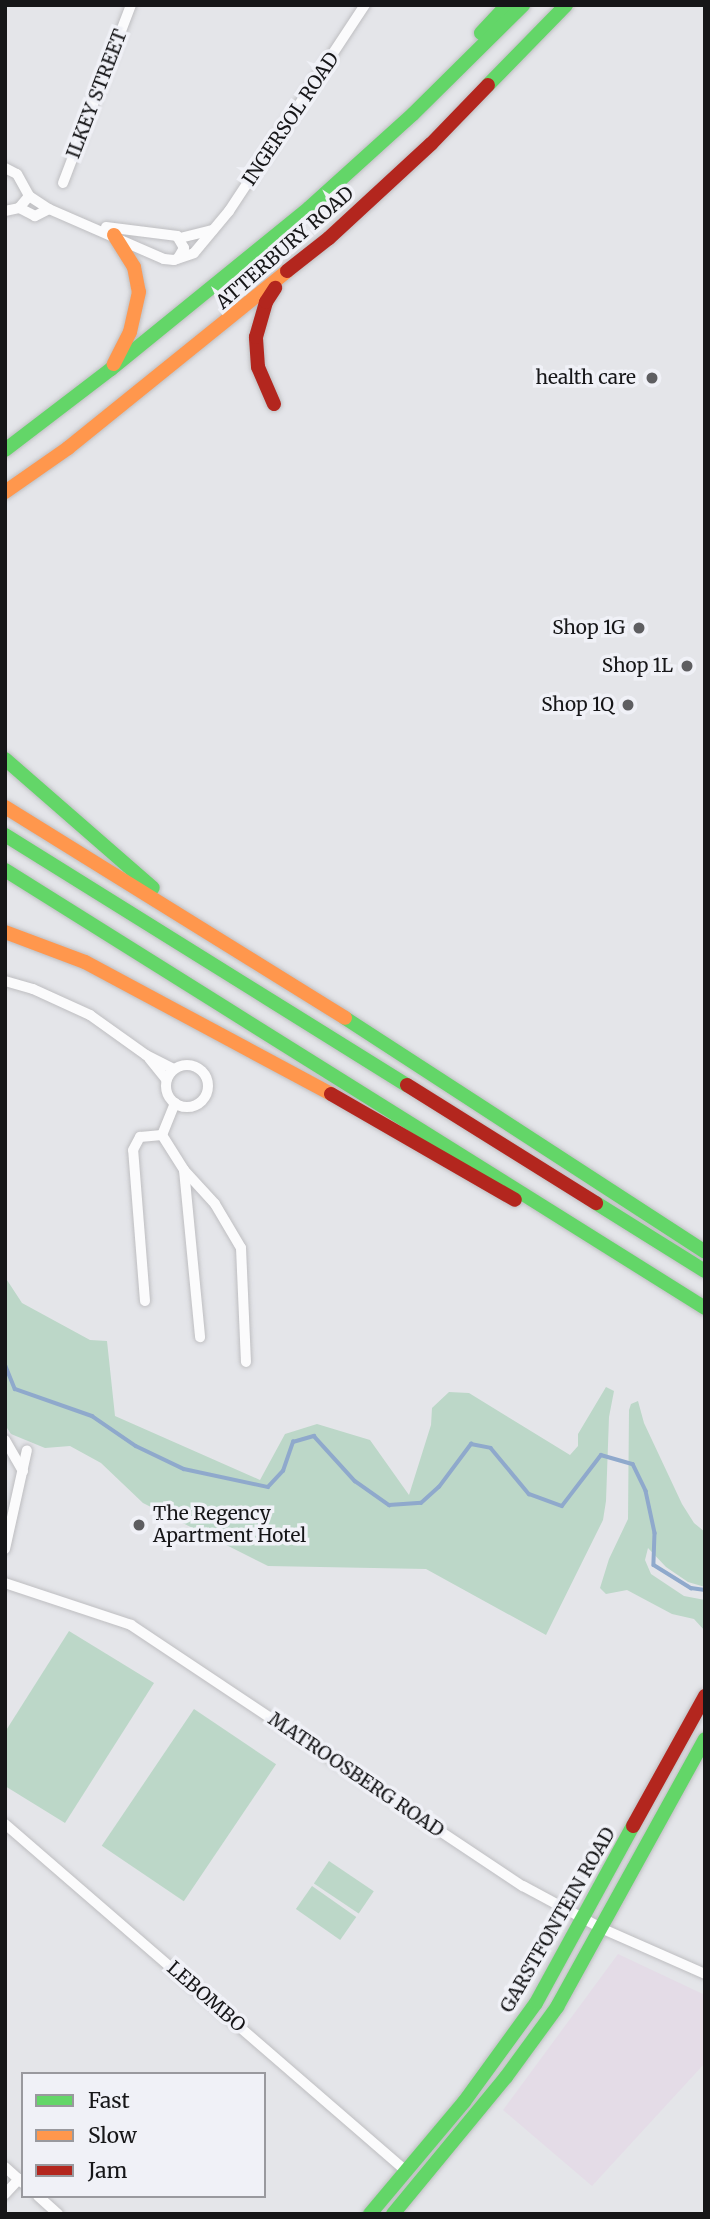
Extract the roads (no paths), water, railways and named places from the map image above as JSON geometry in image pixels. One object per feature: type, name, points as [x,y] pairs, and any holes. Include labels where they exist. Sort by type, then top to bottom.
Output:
[{"type":"main road","points":[[456,72],[468,47],[507,5]]},
{"type":"main road","name":"ATTERBURY ROAD","points":[[5,450],[111,369],[189,303],[310,208],[456,72],[523,5]]},
{"type":"main road","name":"ATTERBURY ROAD","points":[[5,492],[68,448],[280,280],[431,144],[566,5]]},
{"type":"main road","points":[[111,369],[130,332],[138,308],[139,292],[134,267],[114,235]]},
{"type":"main road","points":[[274,404],[258,367],[256,337],[266,302],[280,280]]},
{"type":"main road","points":[[5,760],[115,858],[198,924]]},
{"type":"main road","points":[[5,807],[67,848],[198,924],[549,1148],[705,1252]]},
{"type":"main road","points":[[5,835],[705,1271]]},
{"type":"main road","points":[[5,870],[705,1308]]},
{"type":"main road","points":[[5,932],[85,962],[275,1061],[480,1183],[570,1223]]},
{"type":"main road","name":"GARSTFONTEIN ROAD","points":[[370,2214],[507,2045],[536,2004],[705,1696]]},
{"type":"main road","name":"GARSTFONTEIN ROAD","points":[[393,2214],[506,2077],[557,2007],[603,1929],[705,1739]]},
{"type":"street","name":"ILKEY STREET","points":[[63,183],[131,5]]},
{"type":"street","name":"INGERSOL ROAD","points":[[178,258],[194,253],[206,243],[297,111],[365,5]]},
{"type":"street","points":[[5,167],[18,174],[29,196],[49,209],[89,224],[169,261],[178,258],[184,248],[180,238]]},
{"type":"street","points":[[5,211],[19,208],[29,196]]},
{"type":"street","points":[[19,208],[35,216],[49,209]]},
{"type":"street","points":[[89,224],[163,236],[170,234],[180,238],[213,230]]},
{"type":"street","points":[[161,256],[158,243],[163,236]]},
{"type":"street","points":[[5,981],[33,989],[90,1015],[146,1055],[174,1069]]},
{"type":"street","points":[[146,1055],[167,1080]]},
{"type":"street","points":[[186,1065],[199,1068],[208,1085],[200,1102],[187,1106],[175,1103],[167,1093],[167,1080],[174,1069],[186,1065]]},
{"type":"street","points":[[162,1135],[175,1103]]},
{"type":"street","points":[[162,1135],[184,1170],[215,1204],[241,1248],[246,1292],[246,1362]]},
{"type":"street","points":[[145,1301],[133,1150],[141,1137],[162,1135]]},
{"type":"street","points":[[184,1170],[200,1337]]},
{"type":"street","points":[[5,1440],[23,1471]]},
{"type":"street","points":[[5,1549],[27,1450]]},
{"type":"street","name":"MATROOSBERG ROAD","points":[[5,1583],[116,1618],[148,1634],[492,1866],[603,1929],[705,1974]]},
{"type":"street","name":"LEBOMBO","points":[[5,1824],[406,2171]]},
{"type":"street","points":[[5,2167],[21,2181],[5,2194]]},
{"type":"street","points":[[40,2198],[58,2214]]},
{"type":"waterway","points":[[5,1364],[15,1389],[92,1416],[136,1446],[184,1469],[268,1487],[283,1471],[293,1442],[314,1436],[355,1481],[389,1505],[421,1503],[439,1487],[471,1444],[491,1448],[529,1494],[562,1506],[601,1455],[633,1464],[646,1491],[655,1533],[654,1565],[691,1588],[705,1590]]},
{"type":"place","name":"health care","points":[[652,378]]},
{"type":"place","name":"Shop 1G","points":[[639,628]]},
{"type":"place","name":"Shop 1L","points":[[687,666]]},
{"type":"place","name":"Shop 1Q","points":[[628,705]]},
{"type":"place","name":"The Regency Apartment Hotel","points":[[139,1525]]}]
